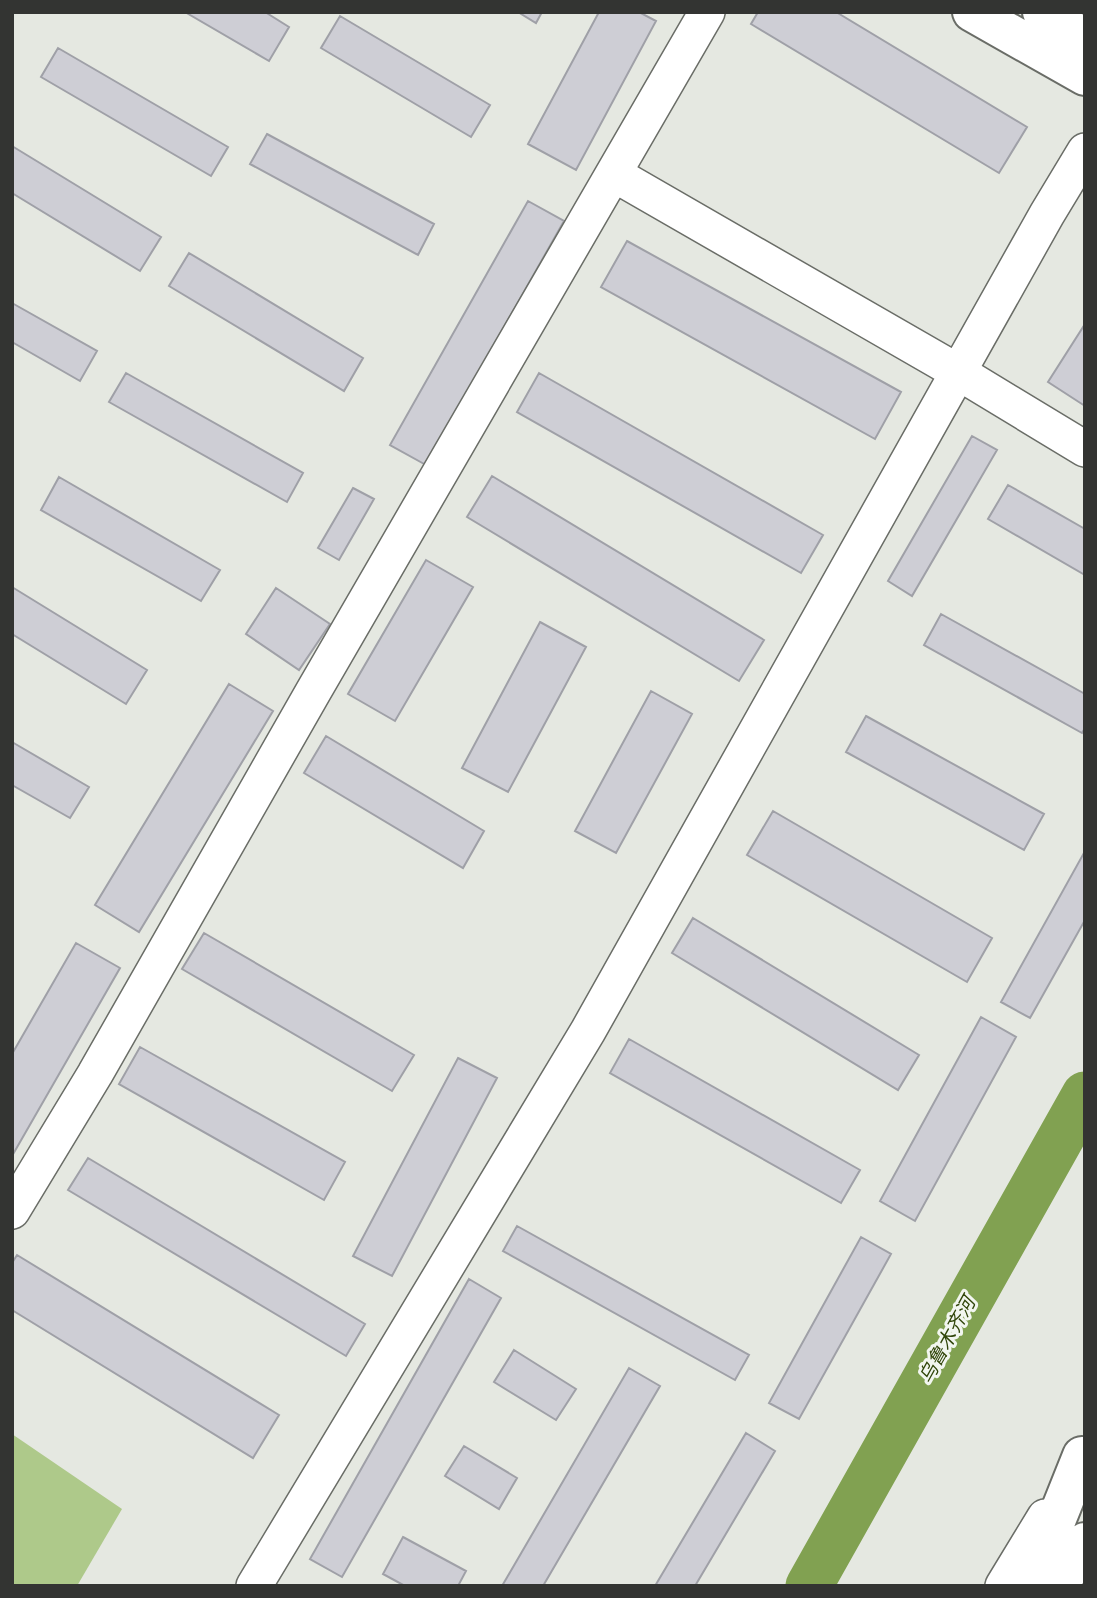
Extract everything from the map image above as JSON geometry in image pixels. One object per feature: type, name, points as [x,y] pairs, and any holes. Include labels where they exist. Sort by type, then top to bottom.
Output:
[{"type":"highway","points":[[972,12],[1085,76]]},
{"type":"highway","points":[[1013,12],[1085,56]]},
{"type":"highway","points":[[1042,12],[1085,38]]},
{"type":"highway","points":[[1030,1586],[1083,1453]]},
{"type":"highway","points":[[1059,1586],[1085,1542]]},
{"type":"street","points":[[12,1211],[95,1074],[707,12]]},
{"type":"street","points":[[952,12],[1085,86]]},
{"type":"street","points":[[254,1586],[588,1031],[1085,151]]},
{"type":"street","points":[[614,174],[958,372],[1085,449]]},
{"type":"street","points":[[1003,1586],[1083,1453]]},
{"type":"green space","points":[[12,1434],[122,1509],[77,1586],[12,1586]]},
{"type":"building","points":[[185,12],[265,12],[289,27],[269,61]]},
{"type":"building","points":[[518,12],[542,12],[536,23]]},
{"type":"building","points":[[599,12],[639,12],[656,21],[576,170],[528,144]]},
{"type":"building","points":[[758,12],[836,12],[1027,127],[999,173],[751,24]]},
{"type":"building","points":[[340,16],[490,105],[471,137],[321,48]]},
{"type":"building","points":[[58,48],[228,147],[211,176],[41,77]]},
{"type":"building","points":[[267,134],[434,224],[418,255],[250,164]]},
{"type":"building","points":[[12,146],[161,237],[140,271],[12,193]]},
{"type":"building","points":[[528,201],[564,221],[426,465],[390,445]]},
{"type":"building","points":[[627,241],[901,392],[875,439],[601,287]]},
{"type":"building","points":[[189,253],[363,358],[344,391],[169,286]]},
{"type":"building","points":[[12,303],[97,351],[80,381],[12,342]]},
{"type":"building","points":[[1085,324],[1085,406],[1048,382]]},
{"type":"building","points":[[126,373],[303,473],[287,502],[109,402]]},
{"type":"building","points":[[539,373],[823,535],[801,573],[517,412]]},
{"type":"building","points":[[972,436],[997,450],[912,596],[888,581]]},
{"type":"building","points":[[492,476],[764,640],[739,681],[467,517]]},
{"type":"building","points":[[59,477],[220,570],[201,601],[41,510]]},
{"type":"building","points":[[1008,485],[1085,529],[1085,575],[988,519]]},
{"type":"building","points":[[353,488],[374,499],[339,560],[318,548]]},
{"type":"building","points":[[426,560],[473,587],[395,721],[348,694]]},
{"type":"building","points":[[12,587],[147,670],[126,704],[12,634]]},
{"type":"building","points":[[276,588],[330,624],[299,670],[246,634]]},
{"type":"building","points":[[941,614],[1085,694],[1085,728],[1082,733],[924,645]]},
{"type":"building","points":[[540,622],[586,647],[508,792],[462,768]]},
{"type":"building","points":[[229,684],[273,711],[139,932],[95,905]]},
{"type":"building","points":[[651,691],[692,714],[616,853],[575,831]]},
{"type":"building","points":[[866,716],[1044,814],[1024,850],[846,752]]},
{"type":"building","points":[[326,736],[484,831],[463,868],[304,773]]},
{"type":"building","points":[[12,742],[89,787],[70,818],[12,785]]},
{"type":"building","points":[[773,811],[992,938],[967,982],[747,855]]},
{"type":"building","points":[[1085,851],[1085,920],[1030,1018],[1001,1002]]},
{"type":"building","points":[[693,918],[919,1055],[898,1090],[672,953]]},
{"type":"building","points":[[204,933],[414,1055],[392,1091],[182,969]]},
{"type":"building","points":[[76,943],[120,968],[12,1156],[12,1054]]},
{"type":"building","points":[[981,1017],[1016,1037],[915,1221],[880,1201]]},
{"type":"building","points":[[629,1039],[860,1170],[841,1203],[610,1073]]},
{"type":"building","points":[[140,1047],[345,1162],[324,1200],[119,1084]]},
{"type":"building","points":[[458,1058],[497,1078],[392,1276],[353,1256]]},
{"type":"building","points":[[88,1158],[365,1324],[346,1356],[68,1190]]},
{"type":"building","points":[[517,1226],[749,1355],[735,1380],[503,1251]]},
{"type":"building","points":[[861,1237],[891,1254],[799,1419],[769,1403]]},
{"type":"building","points":[[17,1255],[279,1415],[253,1458],[12,1310],[12,1263]]},
{"type":"building","points":[[469,1279],[501,1298],[342,1577],[310,1559]]},
{"type":"building","points":[[514,1350],[576,1389],[556,1420],[494,1382]]},
{"type":"building","points":[[629,1368],[660,1386],[543,1586],[502,1586]]},
{"type":"building","points":[[746,1433],[775,1451],[695,1586],[655,1586]]},
{"type":"building","points":[[464,1446],[517,1478],[499,1509],[445,1476]]},
{"type":"building","points":[[403,1537],[466,1571],[458,1586],[405,1586],[383,1574]]},
{"type":"waterway","name":"乌鲁木齐河","points":[[809,1586],[1085,1095]]}]
